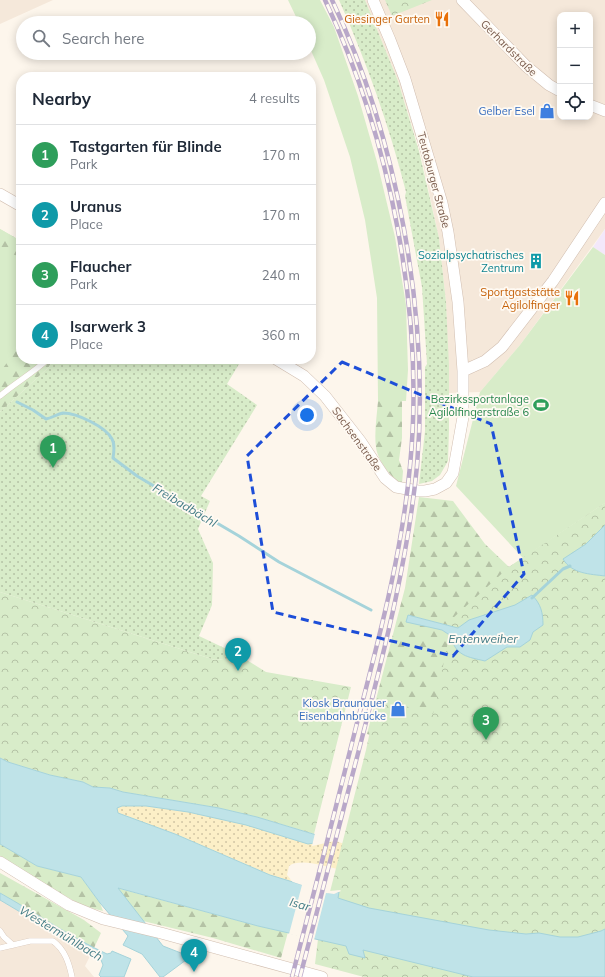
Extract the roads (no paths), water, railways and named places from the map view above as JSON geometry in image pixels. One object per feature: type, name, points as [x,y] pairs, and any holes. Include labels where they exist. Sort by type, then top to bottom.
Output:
[{"type":"street","name":"Teutoburger Straße","points":[[374,0],[405,79],[443,208],[458,302],[463,371],[463,417],[452,473],[446,483]]},
{"type":"street","name":"Gerhardstraße","points":[[462,0],[526,66],[549,85],[557,89]]},
{"type":"street","points":[[593,106],[605,111]]},
{"type":"street","points":[[0,194],[16,203]]},
{"type":"street","points":[[463,371],[485,361],[502,347],[553,281],[605,204]]},
{"type":"street","name":"Sachsenstraße","points":[[284,364],[304,376],[325,396],[361,442],[385,478],[396,487],[425,491],[435,489],[446,483]]},
{"type":"street","points":[[0,862],[69,905],[111,921],[161,933],[322,977]]},
{"type":"lane","points":[[0,396],[43,364]]},
{"type":"lane","points":[[0,931],[13,945]]},
{"type":"lane","points":[[0,948],[30,941],[53,941],[61,947],[68,962],[72,977]]},
{"type":"water","points":[[605,525],[605,576],[587,574],[571,568],[563,559],[586,544]]},
{"type":"water","name":"Entenweiher","points":[[532,595],[538,602],[541,609],[543,625],[533,632],[530,640],[520,647],[507,647],[485,661],[468,657],[459,652],[453,643],[451,636],[442,630],[406,622],[408,615],[458,628],[469,620],[515,605]]},
{"type":"water","name":"Isar","points":[[0,758],[8,762],[50,775],[83,782],[93,787],[110,788],[123,792],[219,808],[257,817],[333,840],[308,844],[246,825],[188,812],[146,806],[122,806],[117,808],[118,813],[175,834],[270,875],[329,893],[339,892],[338,898],[369,908],[489,930],[526,934],[539,933],[560,937],[578,937],[605,929],[605,977],[473,977],[363,950],[365,958],[349,954],[346,946],[258,926],[118,888],[163,946],[181,953],[186,960],[163,977],[160,977],[142,954],[123,945],[128,936],[100,903],[81,877],[37,866],[0,844]]},
{"type":"water","name":"Westermühlbach","points":[[0,893],[66,933],[93,947],[107,954],[111,953],[112,951],[131,959],[124,977],[101,977],[99,975],[103,965],[101,960],[0,900]]},
{"type":"waterway","name":"Freibadbächl","points":[[17,402],[46,419],[63,413],[76,415],[98,426],[109,434],[113,441],[113,458],[137,476],[239,536],[279,562],[371,610]]},
{"type":"waterway","points":[[532,598],[563,569],[570,566]]},
{"type":"railway","points":[[292,977],[396,563],[410,466],[413,408],[412,349],[407,288],[398,228],[368,109],[348,53],[325,0]]},
{"type":"railway","points":[[300,977],[371,704],[395,603],[413,500],[417,466],[420,408],[418,349],[413,288],[404,228],[391,168],[375,109],[355,53],[332,0]]},
{"type":"place","name":"Giesinger Garten","points":[[442,19]]},
{"type":"place","name":"Gelber Esel","points":[[547,111]]},
{"type":"place","name":"Sozialpsychatrisches Zentrum","points":[[536,261]]},
{"type":"place","name":"Sportgaststätte Agilolfinger","points":[[572,298]]},
{"type":"place","name":"Bezirkssportanlage Agilolfingerstraße 6","points":[[541,405]]},
{"type":"place","name":"Tastgarten für Blinde","points":[[53,468]]},
{"type":"place","name":"Uranus","points":[[238,671]]},
{"type":"place","name":"Kiosk Braunauer Eisenbahnbrücke","points":[[398,709]]},
{"type":"place","name":"Flaucher","points":[[486,740]]},
{"type":"place","name":"Isarwerk 3","points":[[194,972]]}]
